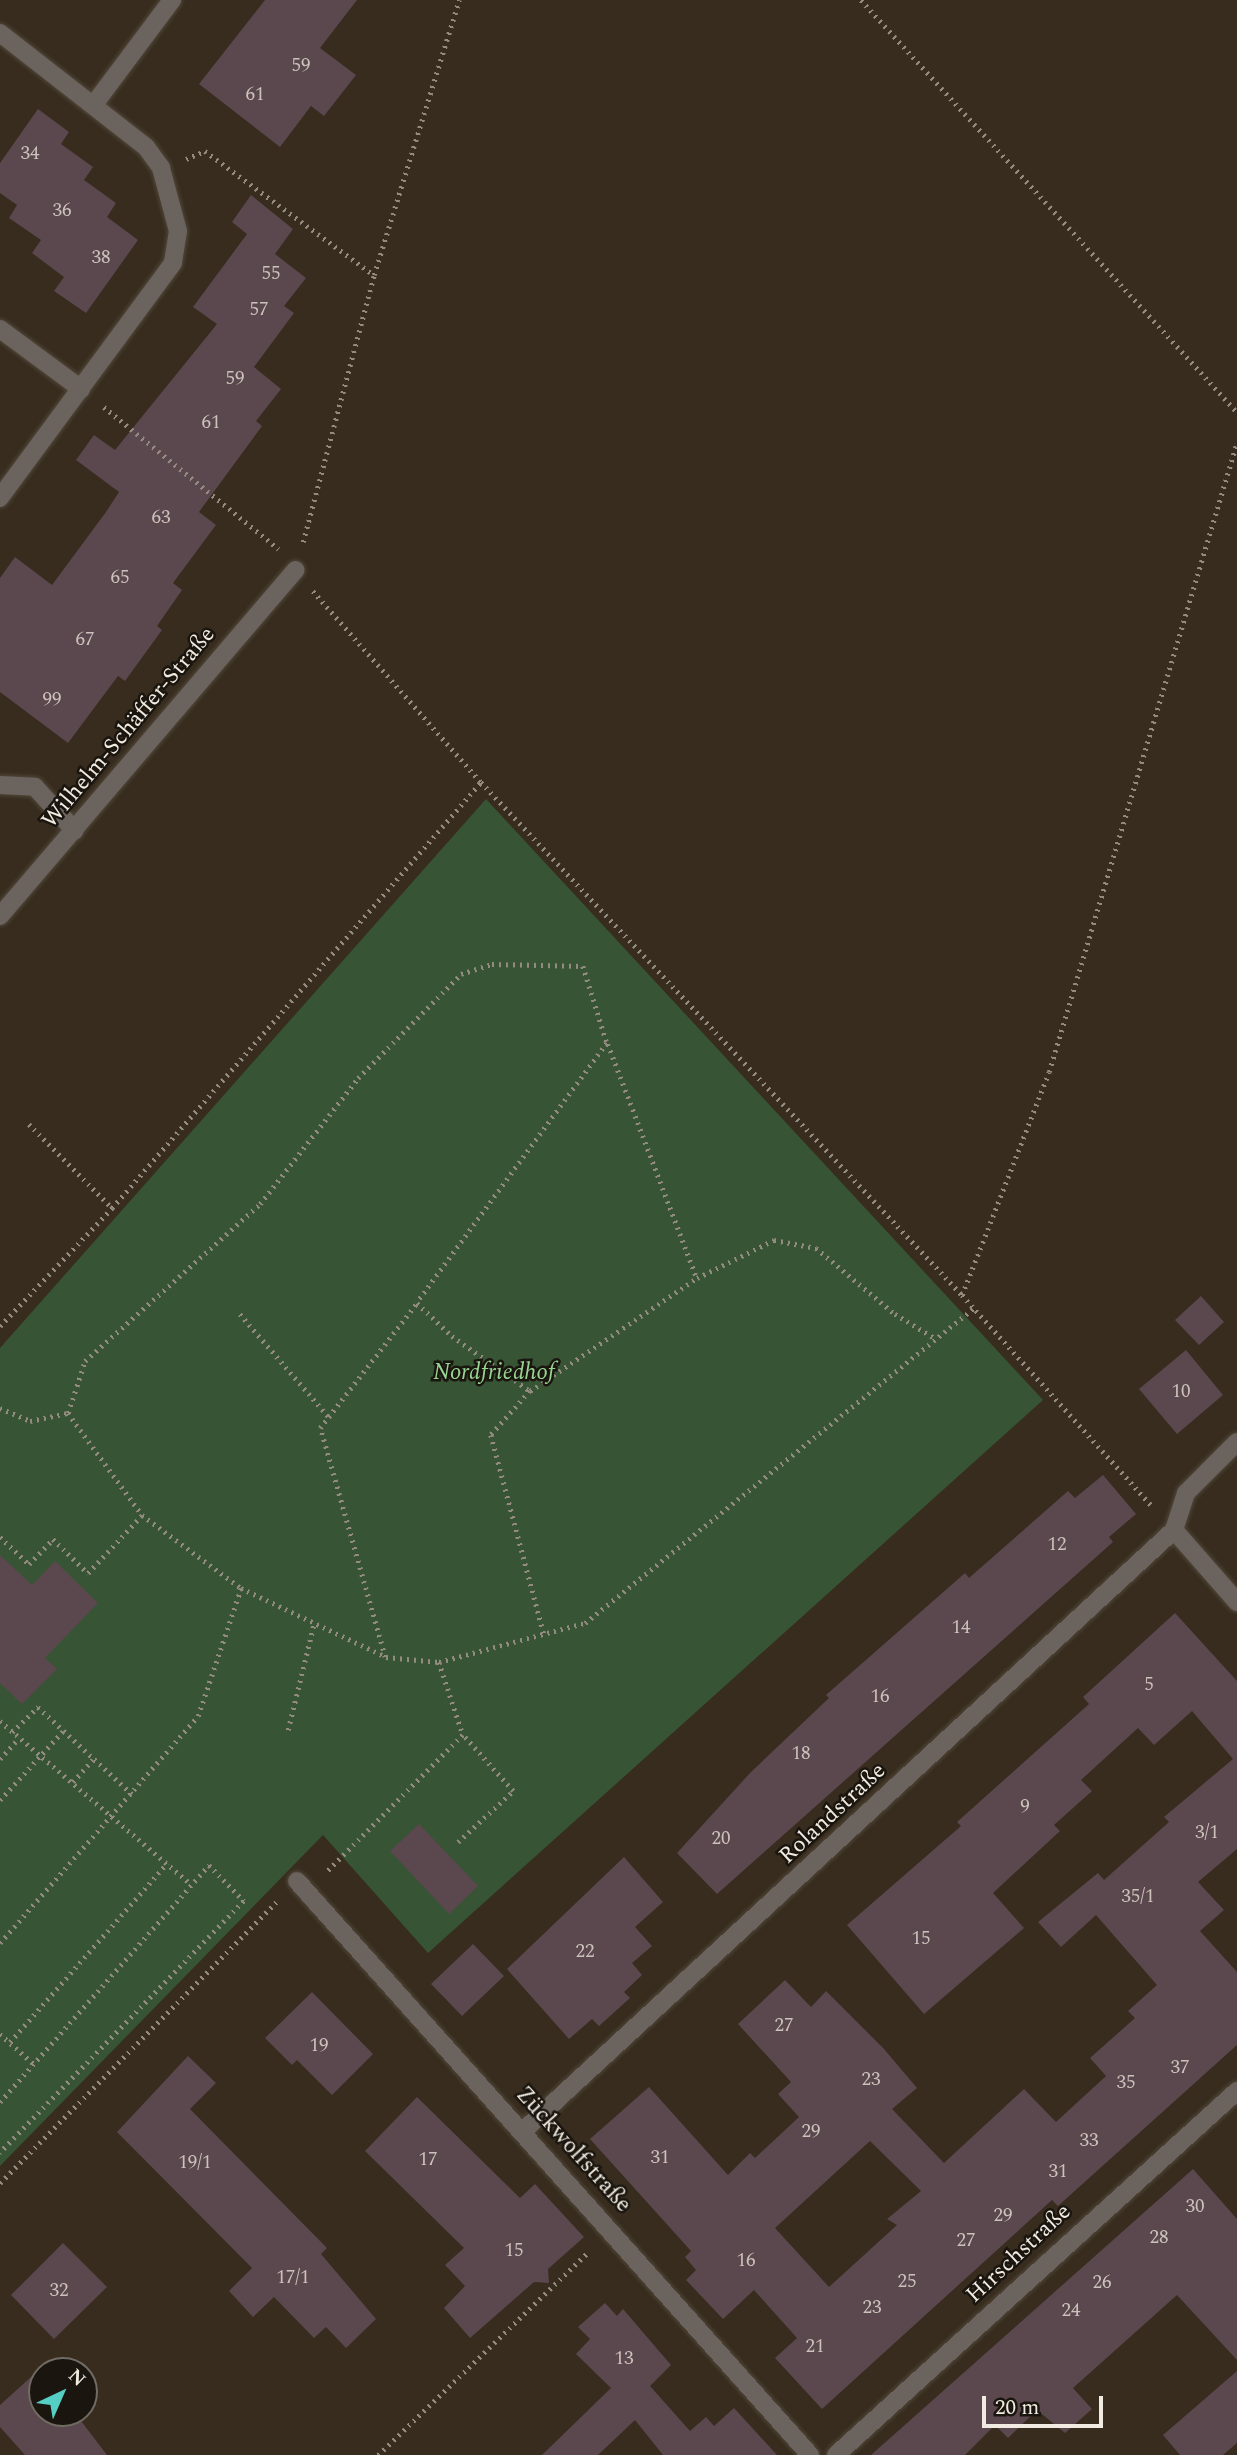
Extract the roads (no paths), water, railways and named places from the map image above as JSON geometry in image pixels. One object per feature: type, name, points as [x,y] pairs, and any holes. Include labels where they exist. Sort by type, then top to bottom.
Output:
[{"type":"street","points":[[95,103],[172,0]]},
{"type":"street","points":[[0,33],[95,103],[146,147],[161,169],[178,231],[173,263],[0,498]]},
{"type":"street","points":[[0,329],[81,389]]},
{"type":"street","name":"Wilhelm-Schäffer-Straße","points":[[0,916],[295,570]]},
{"type":"street","points":[[0,785],[35,787],[75,831]]},
{"type":"street","name":"Rolandstraße","points":[[523,2132],[1174,1530],[1186,1493],[1237,1442]]},
{"type":"street","points":[[1174,1530],[1237,1602]]},
{"type":"street","name":"Zückwolfstraße","points":[[303,1888],[611,2229],[810,2455]]},
{"type":"street","name":"Hirschstraße","points":[[836,2455],[1237,2091]]},
{"type":"park label","name":"Nordfriedhof","points":[[494,1373]]}]
